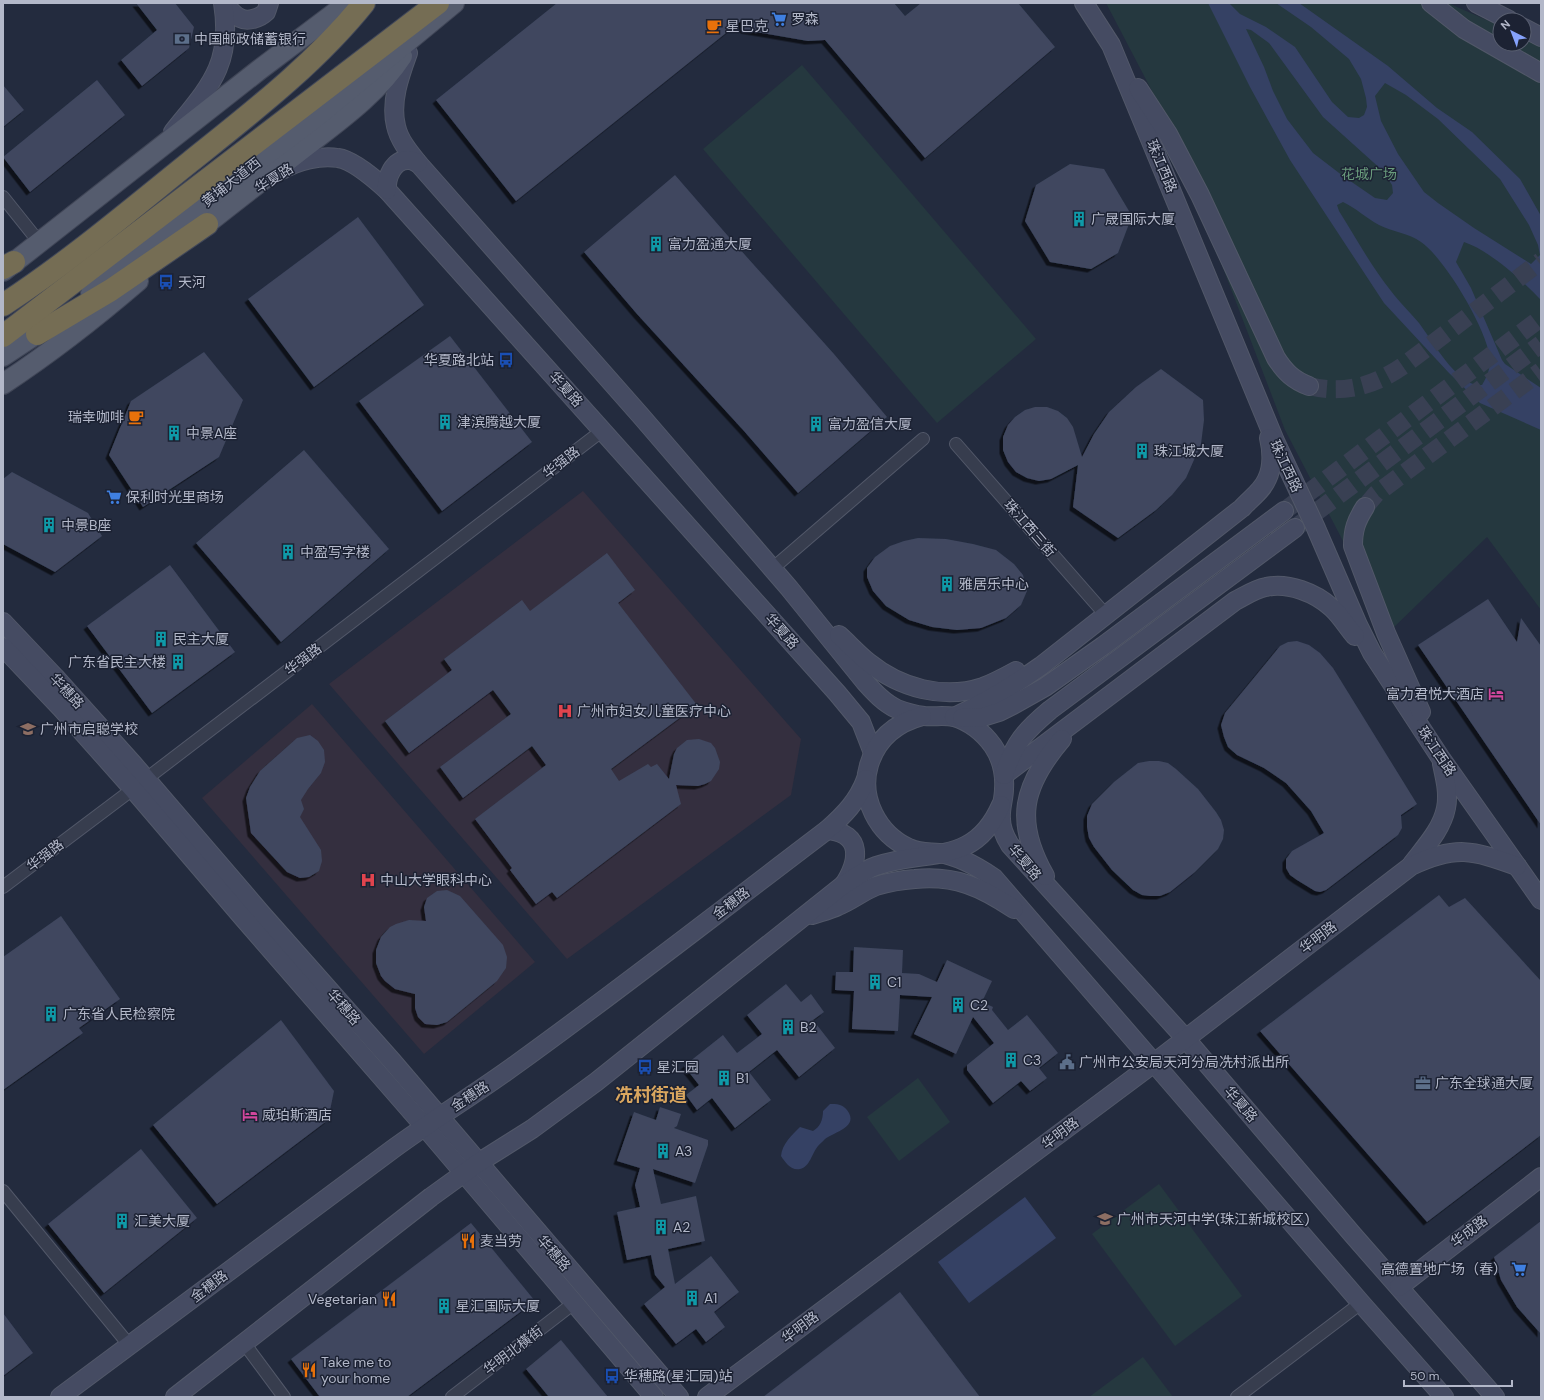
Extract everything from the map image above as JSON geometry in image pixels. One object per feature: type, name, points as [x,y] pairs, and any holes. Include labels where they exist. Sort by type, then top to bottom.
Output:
[{"type":"highway","points":[[3,305],[59,266],[249,114],[324,47],[364,3]]},
{"type":"highway","points":[[3,336],[438,3]]},
{"type":"highway","points":[[37,334],[111,290],[207,224]]},
{"type":"main road","points":[[223,3],[235,16],[248,20],[259,17],[266,11],[269,3]]},
{"type":"main road","points":[[161,147],[204,93],[215,76],[221,62],[225,40],[225,16],[223,3]]},
{"type":"main road","points":[[7,267],[290,46],[348,3]]},
{"type":"main road","name":"黄埔大道西","points":[[3,356],[37,334],[81,301],[230,182],[316,117],[454,3]]},
{"type":"main road","name":"珠江西路","points":[[1084,3],[1111,45],[1198,252],[1265,418],[1372,653],[1440,757],[1541,900]]},
{"type":"main road","points":[[1431,3],[1464,29],[1541,73]]},
{"type":"main road","points":[[1476,3],[1493,12]]},
{"type":"main road","points":[[1532,32],[1541,37]]},
{"type":"main road","points":[[3,384],[36,362],[73,334],[207,224],[326,131],[390,74],[416,33]]},
{"type":"main road","name":"华夏路","points":[[416,33],[400,74],[396,94],[395,110],[396,126],[402,141],[418,163],[641,416],[789,588],[855,670],[885,702],[897,709],[922,716],[954,717],[972,725],[984,734],[993,746],[1000,760],[1004,775],[1001,820],[1004,834],[1010,845],[1185,1038],[1398,1287],[1495,1397]]},
{"type":"main road","points":[[1111,45],[1168,134],[1185,166],[1214,222],[1276,358],[1291,377],[1309,386]]},
{"type":"main road","name":"华夏路","points":[[207,224],[283,169],[304,161],[321,158],[339,158],[362,170],[387,190],[833,688],[861,722],[873,753]]},
{"type":"main road","points":[[387,190],[388,176],[397,164],[409,160],[418,163]]},
{"type":"main road","points":[[954,717],[995,696],[1027,676],[1214,530],[1258,493],[1268,479],[1271,462],[1271,448],[1265,418]]},
{"type":"main road","points":[[1365,507],[1357,519],[1353,534],[1353,546],[1386,633],[1440,757],[1447,789],[1446,808],[1441,824],[1411,866]]},
{"type":"main road","points":[[954,717],[973,718],[999,712],[1045,687],[1103,646],[1284,511]]},
{"type":"main road","points":[[1004,775],[1009,760],[1021,738],[1031,726],[1050,710],[1295,528]]},
{"type":"main road","points":[[1004,775],[1235,602],[1266,587],[1283,586],[1311,594],[1332,608],[1400,695]]},
{"type":"main road","points":[[789,588],[869,663],[902,683],[922,690],[941,693],[968,691],[1000,680],[1018,670],[1123,600]]},
{"type":"main road","name":"华穗路","points":[[3,622],[81,705],[244,920],[424,1126],[463,1174],[654,1397]]},
{"type":"main road","name":"华穗路","points":[[3,647],[61,708],[140,784],[439,1116],[478,1164],[679,1397]]},
{"type":"main road","points":[[833,688],[855,670]]},
{"type":"main road","points":[[1056,896],[1039,866],[1028,835],[1025,820],[1027,801],[1033,782],[1040,768],[1065,736],[1090,710]]},
{"type":"main road","name":"华夏路","points":[[922,716],[910,719],[895,727],[887,734],[873,753],[866,779],[866,792],[874,816],[889,834],[908,848],[919,852],[940,853],[961,848],[974,841],[986,831],[995,819],[1001,805]]},
{"type":"main road","name":"金穗路","points":[[60,1397],[424,1126],[501,1076],[564,1030],[827,830],[850,808],[862,790],[866,779]]},
{"type":"main road","points":[[827,830],[842,833],[852,841],[856,848],[856,856],[850,875],[842,886]]},
{"type":"main road","points":[[1411,866],[1432,856],[1448,852],[1479,854],[1517,866]]},
{"type":"main road","points":[[175,1397],[422,1204],[463,1174],[532,1129],[596,1082],[842,886],[876,866],[908,858],[940,853]]},
{"type":"main road","name":"华夏路","points":[[940,853],[978,867],[994,878],[1032,920],[1360,1303],[1444,1397]]},
{"type":"main road","name":"华明路","points":[[707,1397],[1154,1063],[1411,866]]},
{"type":"main road","points":[[800,919],[838,906],[874,887],[892,881],[947,878],[967,884],[988,893],[1032,920]]},
{"type":"main road","name":"华成路","points":[[1398,1287],[1541,1177]]},
{"type":"street","points":[[3,197],[39,242]]},
{"type":"street","name":"华强路","points":[[3,887],[140,784],[602,430]]},
{"type":"street","points":[[772,569],[923,439]]},
{"type":"street","name":"珠江西三街","points":[[956,444],[1104,612]]},
{"type":"street","points":[[3,1191],[130,1346]]},
{"type":"street","points":[[1237,1397],[1360,1303]]},
{"type":"street","name":"华明北橫街","points":[[452,1397],[574,1304]]},
{"type":"street","points":[[244,1343],[284,1397]]},
{"type":"shaded area","name":"广州市妇女儿童医疗中心","points":[[583,491],[801,739],[791,795],[567,959],[329,684]]},
{"type":"shaded area","name":"中山大学眼科中心","points":[[312,704],[535,962],[424,1054],[202,798]]},
{"type":"green space","name":"花城广场","points":[[1106,3],[1448,3],[1492,22],[1492,52],[1532,52],[1532,42],[1541,47],[1541,610],[1487,537],[1390,631],[1285,430],[1164,114]]},
{"type":"green space","points":[[802,65],[1036,339],[937,423],[703,149]]},
{"type":"green space","points":[[918,1078],[950,1122],[899,1161],[867,1117]]},
{"type":"green space","points":[[1159,1184],[1242,1296],[1175,1346],[1092,1234]]},
{"type":"green space","points":[[1143,1357],[1173,1397],[1089,1397]]},
{"type":"water","points":[[1208,3],[1229,3],[1240,14],[1266,27],[1295,47],[1332,102],[1348,117],[1359,118],[1364,115],[1367,107],[1361,79],[1349,59],[1311,27],[1276,3],[1299,3],[1388,66],[1437,108],[1472,132],[1520,179],[1541,216],[1541,300],[1505,267],[1474,246],[1464,242],[1456,262],[1471,288],[1502,360],[1505,364],[1541,388],[1541,430],[1480,403],[1449,373],[1384,303],[1290,160],[1250,87]],"holes":[[[1246,29],[1251,30],[1269,43],[1323,117],[1383,171],[1392,185],[1393,193],[1387,200],[1375,198],[1313,153],[1287,119]],[[1385,83],[1406,95],[1438,119],[1500,179],[1529,225],[1538,245],[1540,255],[1531,264],[1474,228],[1424,192],[1398,154],[1381,121],[1375,96]],[[1343,202],[1379,225],[1416,239],[1431,250],[1442,263],[1475,316],[1483,334],[1490,362],[1482,385],[1473,384],[1464,379],[1446,362],[1419,323],[1394,295],[1377,272],[1339,211],[1337,205]]]},
{"type":"water","points":[[830,1104],[839,1105],[847,1110],[850,1116],[848,1125],[825,1139],[818,1146],[806,1166],[800,1169],[794,1169],[786,1163],[781,1156],[785,1144],[800,1127],[813,1131],[818,1127],[821,1123],[823,1111]]},
{"type":"water","points":[[1025,1197],[1056,1238],[969,1303],[938,1262]]},
{"type":"building","points":[[136,3],[175,3],[194,27],[189,48],[142,86],[121,60],[157,30]]},
{"type":"building","points":[[557,3],[894,3],[905,16],[921,3],[1018,3],[1055,47],[925,158],[825,40],[808,41],[744,30],[741,21],[516,201],[436,100]]},
{"type":"building","points":[[97,80],[125,115],[30,192],[3,157]]},
{"type":"building","points":[[3,85],[24,110],[3,127]]},
{"type":"building","name":"广晟国际大厦","points":[[1070,164],[1104,169],[1132,216],[1118,253],[1091,269],[1050,262],[1025,221],[1036,185]]},
{"type":"building","points":[[675,175],[834,354],[887,417],[798,493],[744,431],[637,314],[584,252]]},
{"type":"building","points":[[358,217],[424,305],[314,387],[248,299]]},
{"type":"building","name":"津滨腾越大厦","points":[[450,336],[532,442],[442,511],[359,401]]},
{"type":"building","name":"中景A座","points":[[204,352],[243,400],[219,457],[143,507],[109,455],[131,401]]},
{"type":"building","name":"珠江城大厦","points":[[1161,369],[1203,400],[1204,420],[1201,444],[1186,478],[1172,495],[1156,510],[1118,538],[1073,507],[1078,465],[1051,479],[1039,481],[1027,478],[1016,472],[1008,462],[1003,450],[1003,437],[1008,425],[1015,417],[1025,410],[1035,407],[1047,407],[1058,411],[1067,418],[1073,427],[1082,457],[1094,434],[1109,412],[1136,387]]},
{"type":"building","points":[[304,450],[389,549],[281,642],[196,543]]},
{"type":"building","name":"中景B座","points":[[12,472],[88,513],[102,536],[55,572],[3,544],[3,479]]},
{"type":"building","name":"雅居乐中心","points":[[918,538],[946,539],[996,550],[1014,564],[1023,575],[1027,591],[1021,605],[1006,618],[981,628],[957,630],[932,627],[909,620],[886,606],[873,591],[867,577],[867,568],[875,557],[890,546]]},
{"type":"building","points":[[607,553],[635,590],[618,603],[697,705],[611,769],[619,781],[648,764],[651,767],[657,764],[669,779],[674,754],[677,748],[687,740],[699,739],[711,743],[715,748],[720,762],[719,769],[711,781],[705,784],[698,786],[676,785],[681,804],[557,898],[552,892],[536,904],[510,870],[512,868],[475,819],[546,765],[532,746],[463,798],[440,767],[511,714],[493,690],[409,753],[385,721],[452,670],[444,659],[522,600],[530,611]]},
{"type":"building","name":"民主大厦","points":[[170,565],[235,652],[152,713],[87,626]]},
{"type":"building","name":"富力君悦大酒店","points":[[1488,599],[1517,642],[1521,618],[1541,646],[1541,825],[1418,645]]},
{"type":"building","points":[[1297,641],[1309,645],[1320,653],[1333,668],[1417,804],[1401,815],[1402,828],[1398,835],[1326,890],[1320,892],[1315,891],[1297,880],[1290,875],[1286,868],[1286,859],[1292,851],[1324,833],[1311,811],[1286,783],[1264,768],[1237,755],[1228,747],[1221,725],[1225,713],[1280,646],[1288,642]]},
{"type":"building","points":[[310,735],[318,741],[324,750],[325,762],[321,773],[301,800],[304,809],[300,817],[321,850],[322,861],[319,871],[309,877],[300,878],[287,872],[251,833],[246,798],[250,787],[260,771],[297,738]]},
{"type":"building","points":[[1149,761],[1168,763],[1198,789],[1216,812],[1221,820],[1224,830],[1223,839],[1218,849],[1195,872],[1170,892],[1160,896],[1142,895],[1133,890],[1112,870],[1094,847],[1089,838],[1087,827],[1087,816],[1092,804],[1114,782],[1138,763]]},
{"type":"building","points":[[447,890],[460,896],[503,945],[507,957],[506,968],[497,981],[447,1022],[437,1025],[425,1024],[418,1017],[415,1008],[415,994],[395,989],[381,976],[376,963],[376,950],[381,937],[390,927],[409,920],[426,921],[424,907],[427,898],[437,891]]},
{"type":"building","name":"广东全球通大厦","points":[[1439,895],[1449,907],[1465,898],[1541,981],[1541,1135],[1427,1222],[1260,1031]]},
{"type":"building","name":"广东省人民检察院","points":[[61,916],[120,999],[79,1028],[83,1033],[3,1090],[3,957]]},
{"type":"building","points":[[854,947],[903,950],[902,973],[919,974],[937,982],[947,960],[992,981],[982,1002],[993,1007],[992,1010],[1008,1030],[1027,1015],[1058,1053],[1039,1068],[1047,1078],[1030,1091],[1021,1081],[993,1103],[967,1070],[967,1065],[994,1043],[973,1017],[956,1054],[914,1034],[932,997],[900,995],[898,1031],[852,1029],[854,991],[835,990],[836,972],[853,972]]},
{"type":"building","points":[[786,984],[801,1002],[811,994],[824,1012],[813,1020],[835,1048],[799,1077],[777,1050],[749,1072],[771,1100],[735,1128],[712,1098],[697,1110],[686,1095],[699,1085],[684,1066],[723,1035],[737,1053],[762,1034],[747,1015]]},
{"type":"building","points":[[281,1020],[334,1091],[328,1120],[217,1204],[153,1125]]},
{"type":"building","points":[[660,1107],[681,1114],[677,1126],[674,1128],[708,1140],[708,1145],[695,1183],[653,1169],[661,1204],[696,1196],[705,1241],[668,1249],[675,1284],[711,1256],[739,1292],[714,1312],[725,1327],[706,1342],[696,1329],[676,1344],[644,1304],[665,1287],[655,1275],[651,1255],[627,1260],[617,1212],[640,1207],[635,1185],[640,1168],[617,1161],[634,1112],[656,1120]]},
{"type":"building","name":"汇美大厦","points":[[141,1149],[197,1218],[104,1293],[48,1224]]},
{"type":"building","name":"高德置地广场（春）","points":[[1541,1221],[1541,1334],[1517,1307],[1501,1280],[1494,1257]]},
{"type":"building","name":"星汇国际大厦","points":[[471,1223],[535,1301],[407,1397],[320,1397],[291,1359]]},
{"type":"building","points":[[900,1292],[980,1397],[763,1397]]},
{"type":"building","points":[[3,1313],[33,1353],[3,1376]]},
{"type":"building","points":[[561,1340],[608,1397],[549,1397],[526,1369]]},
{"type":"tunnel","points":[[1309,386],[1335,389],[1360,386],[1396,371],[1541,261]]},
{"type":"tunnel","points":[[1284,511],[1541,318]]},
{"type":"tunnel","points":[[1295,528],[1541,344]]},
{"type":"tunnel","points":[[1365,507],[1376,494],[1541,371]]},
{"type":"place","name":"罗森","points":[[779,19]]},
{"type":"place","name":"星巴克","points":[[714,26]]},
{"type":"place","name":"中国邮政储蓄银行","points":[[182,39]]},
{"type":"place","name":"广晟国际大厦","points":[[1079,219]]},
{"type":"place","name":"富力盈通大厦","points":[[656,244]]},
{"type":"place","name":"天河","points":[[166,282]]},
{"type":"place","name":"华夏路北站","points":[[506,360]]},
{"type":"place","name":"瑞幸咖啡","points":[[136,417]]},
{"type":"place","name":"津滨腾越大厦","points":[[445,422]]},
{"type":"place","name":"富力盈信大厦","points":[[816,424]]},
{"type":"place","name":"中景A座","points":[[174,433]]},
{"type":"place","name":"珠江城大厦","points":[[1142,451]]},
{"type":"place","name":"保利时光里商场","points":[[114,497]]},
{"type":"place","name":"中景B座","points":[[49,525]]},
{"type":"place","name":"中盈写字楼","points":[[288,552]]},
{"type":"place","name":"雅居乐中心","points":[[947,584]]},
{"type":"place","name":"民主大厦","points":[[161,639]]},
{"type":"place","name":"广东省民主大楼","points":[[178,662]]},
{"type":"place","name":"富力君悦大酒店","points":[[1496,694]]},
{"type":"place","name":"广州市妇女儿童医疗中心","points":[[565,711]]},
{"type":"place","name":"广州市启聪学校","points":[[28,729]]},
{"type":"place","name":"中山大学眼科中心","points":[[368,880]]},
{"type":"place","name":"C1","points":[[875,982]]},
{"type":"place","name":"C2","points":[[958,1005]]},
{"type":"place","name":"广东省人民检察院","points":[[51,1014]]},
{"type":"place","name":"B2","points":[[788,1027]]},
{"type":"place","name":"C3","points":[[1011,1060]]},
{"type":"place","name":"广州市公安局天河分局冼村派出所","points":[[1067,1062]]},
{"type":"place","name":"星汇园","points":[[645,1067]]},
{"type":"place","name":"B1","points":[[724,1078]]},
{"type":"place","name":"广东全球通大厦","points":[[1423,1083]]},
{"type":"place","name":"威珀斯酒店","points":[[250,1115]]},
{"type":"place","name":"A3","points":[[663,1151]]},
{"type":"place","name":"广州市天河中学(珠江新城校区)","points":[[1105,1219]]},
{"type":"place","name":"汇美大厦","points":[[122,1221]]},
{"type":"place","name":"A2","points":[[661,1227]]},
{"type":"place","name":"麦当劳","points":[[468,1241]]},
{"type":"place","name":"高德置地广场（春）","points":[[1519,1269]]},
{"type":"place","name":"A1","points":[[692,1298]]},
{"type":"place","name":"Vegetarian","points":[[389,1299]]},
{"type":"place","name":"星汇国际大厦","points":[[444,1306]]},
{"type":"place","name":"Take me to your home","points":[[309,1370]]},
{"type":"place","name":"华穗路(星汇园)站","points":[[612,1376]]},
{"type":"district","name":"冼村街道","points":[[651,1095]]}]
